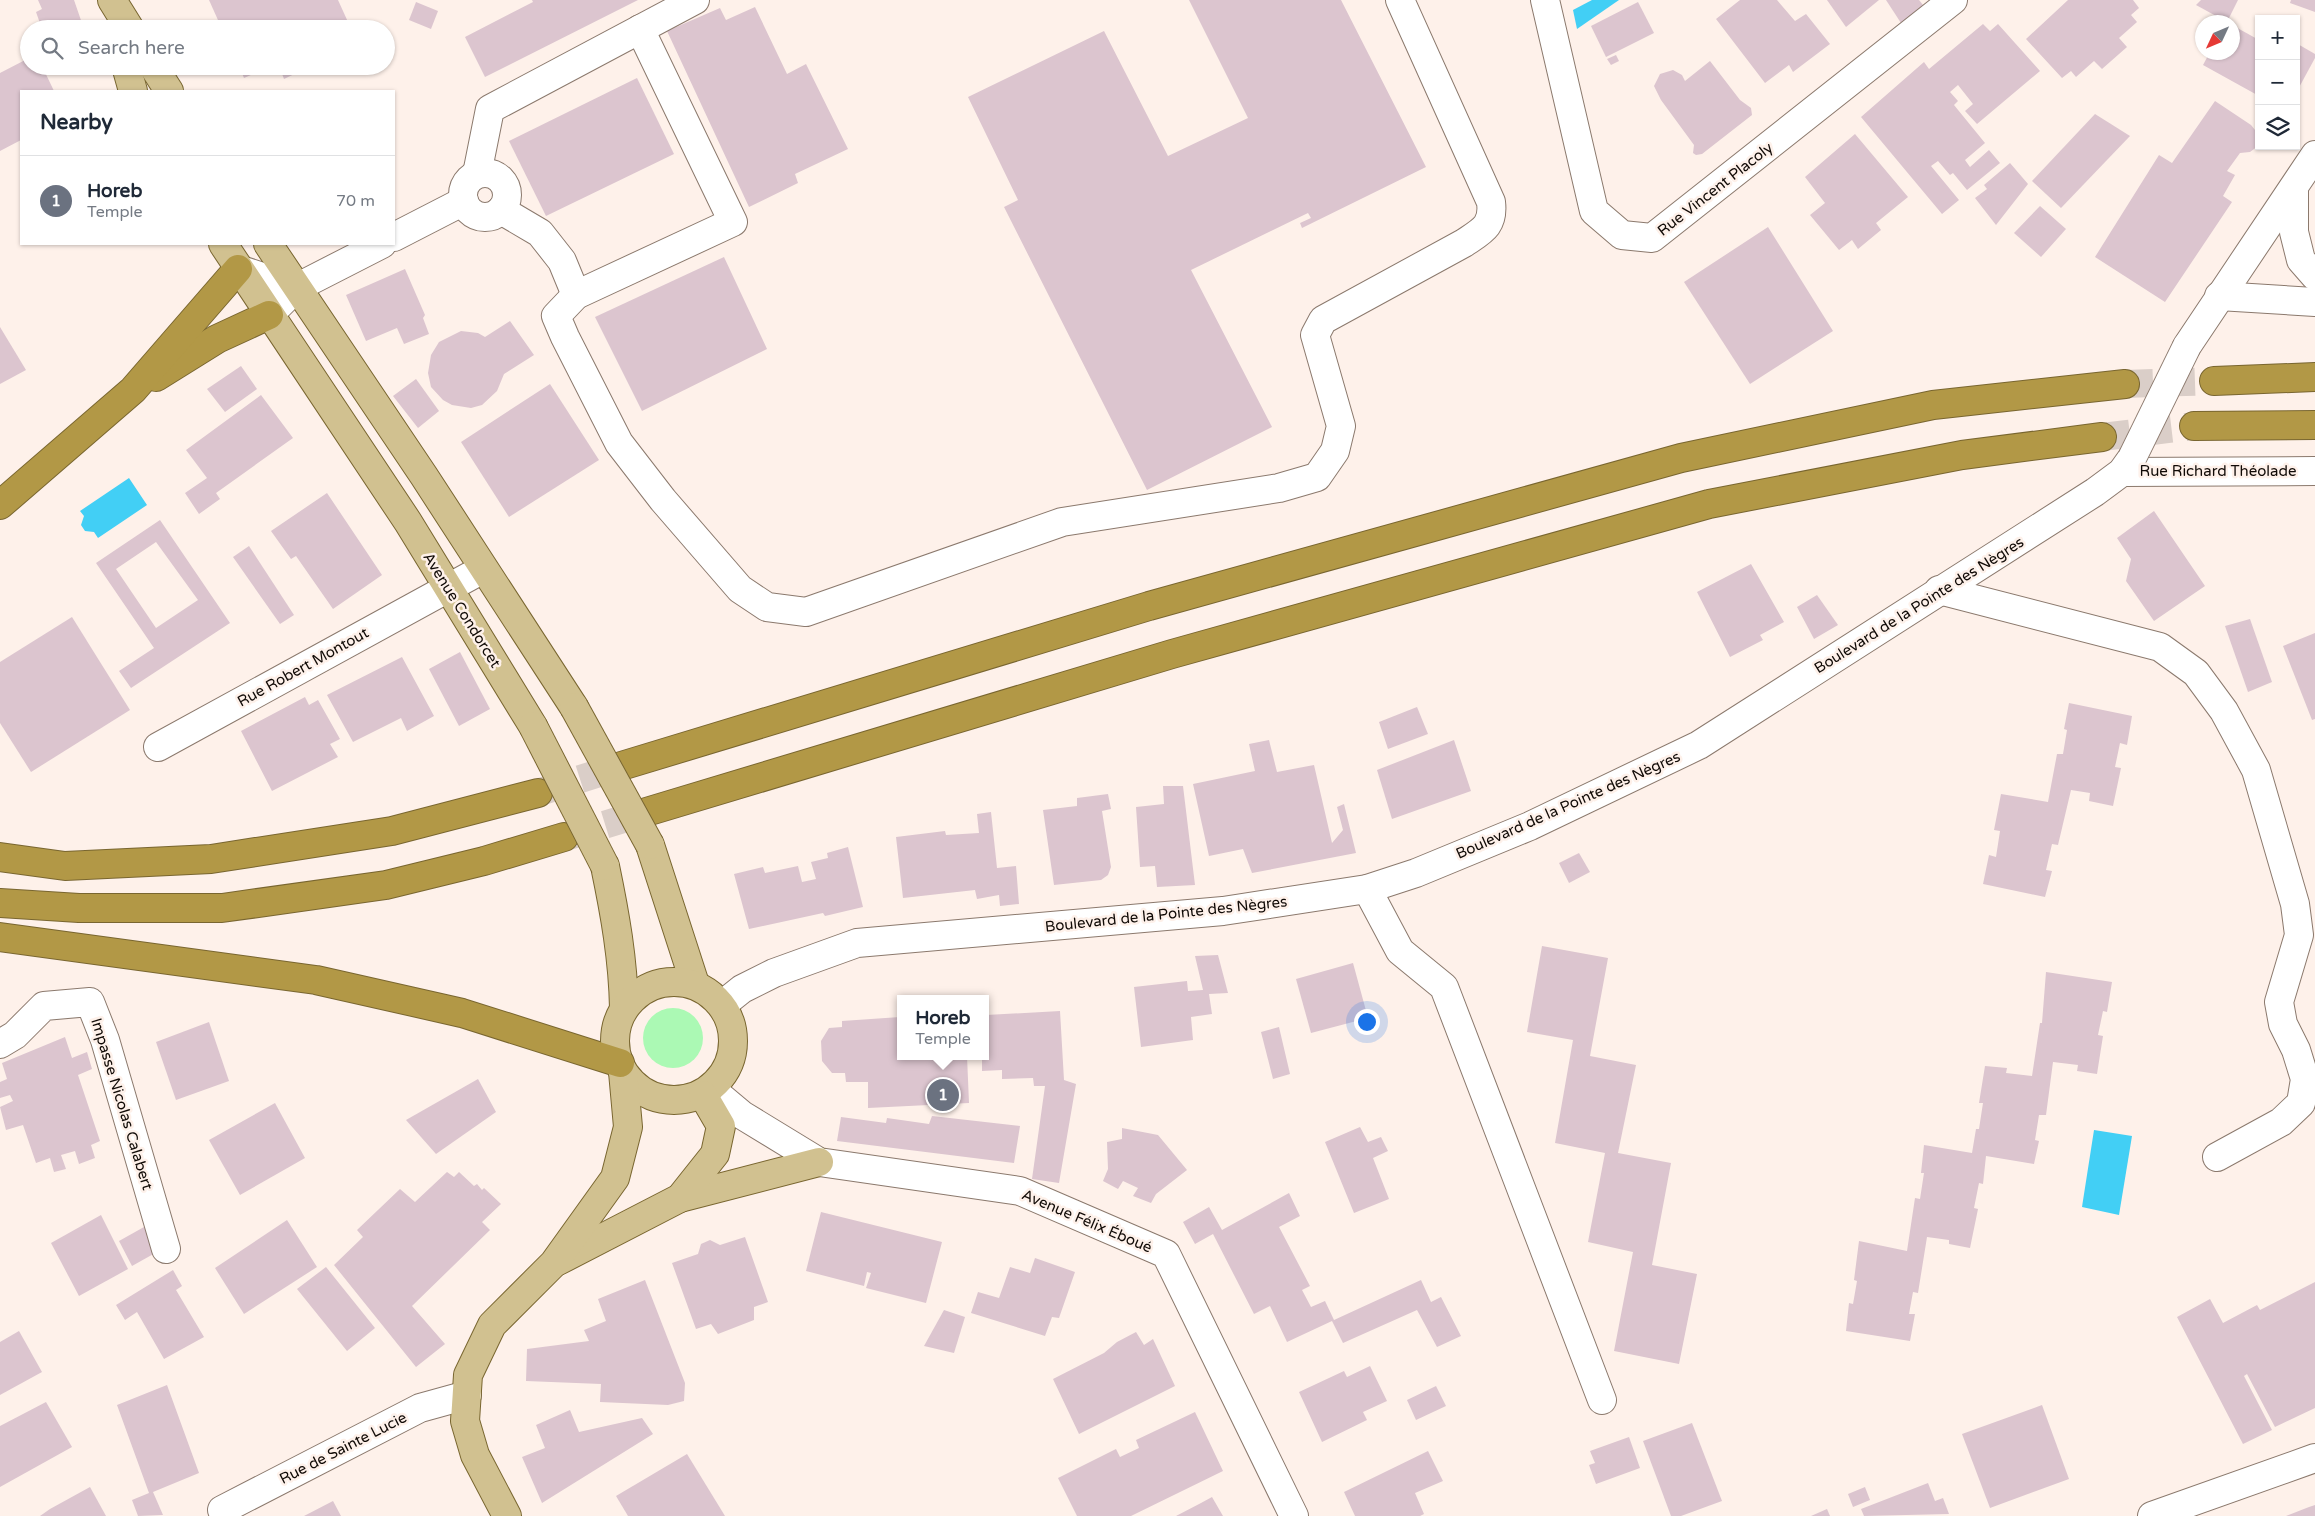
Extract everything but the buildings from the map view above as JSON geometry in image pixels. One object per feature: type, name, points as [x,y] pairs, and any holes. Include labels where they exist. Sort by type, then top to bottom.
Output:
[{"type":"highway","points":[[0,505],[133,390],[238,269]]},
{"type":"highway","points":[[133,390],[218,338],[270,315]]},
{"type":"highway","points":[[2214,381],[2315,377]]},
{"type":"highway","points":[[618,767],[1149,606],[1682,458],[1933,404],[2125,384]]},
{"type":"highway","points":[[2194,426],[2315,425]]},
{"type":"highway","points":[[642,813],[1172,654],[1709,504],[1962,455],[2102,437]]},
{"type":"highway","points":[[0,857],[65,866],[211,859],[392,832],[538,793]]},
{"type":"highway","points":[[0,903],[79,908],[222,908],[386,885],[484,861],[564,837]]},
{"type":"highway","points":[[0,937],[316,980],[462,1013],[622,1067]]},
{"type":"main road","points":[[104,0],[111,20]]},
{"type":"main road","points":[[112,0],[124,20]]},
{"type":"main road","points":[[129,75],[134,90]]},
{"type":"main road","points":[[159,75],[168,90]]},
{"type":"main road","name":"Avenue Condorcet","points":[[224,245],[408,522],[534,726],[605,866],[616,914],[623,964],[624,1008]]},
{"type":"main road","points":[[269,245],[424,476],[483,570],[574,707],[650,845],[695,984]]},
{"type":"main road","points":[[507,1516],[474,1455],[465,1421],[468,1375],[492,1325],[554,1263],[614,1178],[628,1127],[622,1067],[615,1040],[617,1023],[624,1008],[638,993],[656,984],[675,981],[695,984],[710,993],[722,1005],[732,1023],[734,1042],[730,1062],[707,1092],[670,1100],[652,1096],[636,1086],[622,1067]]},
{"type":"main road","points":[[680,1198],[715,1154],[721,1126],[707,1092]]},
{"type":"main road","points":[[554,1263],[680,1198],[819,1162]]},
{"type":"street","points":[[477,174],[490,109],[695,0]]},
{"type":"street","points":[[640,29],[733,222],[576,295],[556,316],[619,443],[663,500],[740,589],[767,607],[806,612],[1062,522],[1279,488],[1317,477],[1335,451],[1341,426],[1315,336],[1323,320],[1464,243],[1485,229],[1492,212],[1491,202],[1400,0]]},
{"type":"street","name":"Rue Vincent Placoly","points":[[1545,0],[1594,211],[1622,235],[1652,238],[1952,0]]},
{"type":"street","name":"Boulevard de la Pointe des Nègres","points":[[722,1005],[742,989],[774,973],[857,943],[1223,911],[1367,889],[1416,873],[1530,826],[1699,745],[2095,492],[2127,465],[2187,346],[2315,155]]},
{"type":"street","points":[[477,174],[492,174],[503,183],[507,197],[501,210],[496,214],[483,217],[471,212],[464,201],[464,187],[471,177],[477,174]]},
{"type":"street","points":[[2294,189],[2294,232],[2301,260],[2315,276]]},
{"type":"street","points":[[395,236],[464,201]]},
{"type":"street","points":[[501,210],[540,233],[562,261],[576,295]]},
{"type":"street","points":[[270,315],[296,288],[380,245]]},
{"type":"street","points":[[238,269],[296,288]]},
{"type":"street","points":[[2220,296],[2315,302]]},
{"type":"street","name":"Rue Richard Théolade","points":[[2127,465],[2315,471]]},
{"type":"street","name":"Rue Robert Montout","points":[[158,747],[483,570]]},
{"type":"street","points":[[1939,590],[2160,647],[2196,673],[2224,711],[2256,770],[2295,904],[2299,935],[2279,1002],[2283,1024],[2296,1050],[2305,1079],[2301,1103],[2281,1122],[2217,1157]]},
{"type":"street","points":[[1367,889],[1400,951],[1444,987],[1602,1400]]},
{"type":"street","name":"Impasse Nicolas Calabert","points":[[0,1044],[15,1035],[44,1006],[90,1002],[105,1040],[166,1249]]},
{"type":"street","name":"Avenue Félix Éboué","points":[[707,1092],[819,1162],[1020,1191],[1166,1254],[1294,1516]]},
{"type":"street","name":"Rue de Sainte Lucie","points":[[222,1510],[420,1408],[467,1396]]},
{"type":"street","points":[[2152,1516],[2315,1458]]},
{"type":"green space","points":[[673,1008],[690,1013],[698,1021],[703,1038],[698,1055],[690,1063],[673,1068],[656,1063],[648,1055],[643,1038],[648,1021],[656,1013]]},
{"type":"water","points":[[1592,0],[1619,0],[1577,29],[1573,10]]},
{"type":"water","points":[[129,478],[147,505],[98,538],[94,532],[85,531],[81,525],[84,516],[80,511]]},
{"type":"water","points":[[2094,1130],[2132,1136],[2119,1215],[2082,1207]]},
{"type":"tunnel","points":[[2125,384],[2214,381]]},
{"type":"tunnel","points":[[2102,437],[2194,426]]},
{"type":"tunnel","points":[[540,792],[618,767]]},
{"type":"tunnel","points":[[565,837],[643,813]]},
{"type":"place","name":"Horeb","points":[[943,1095]]}]
